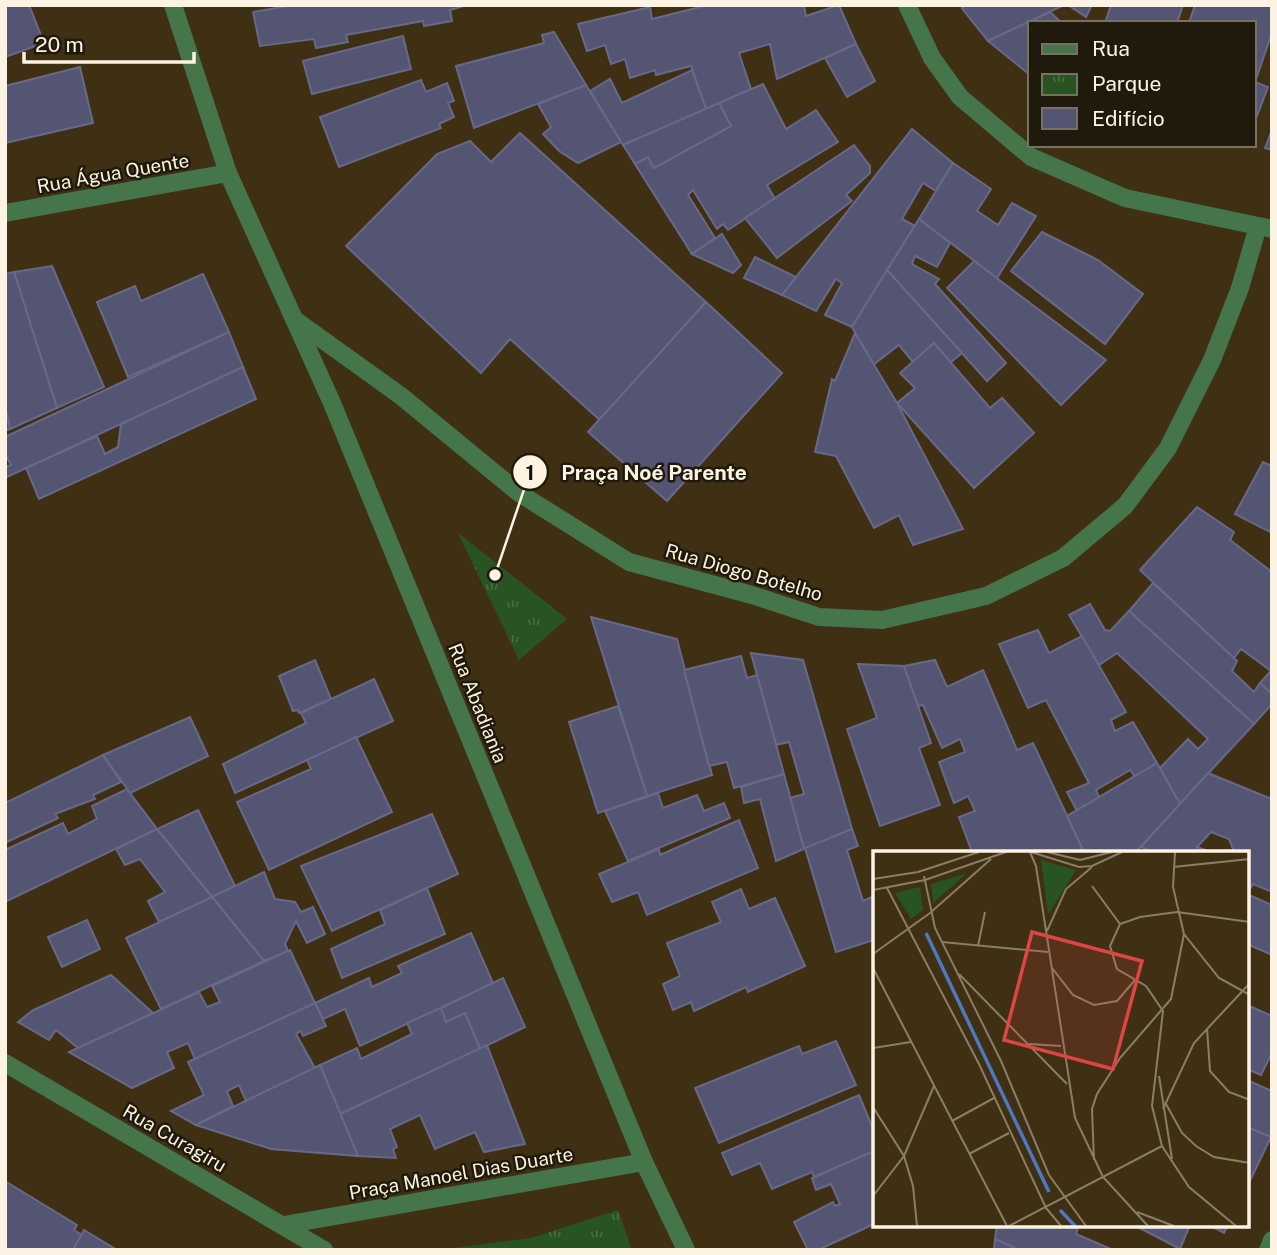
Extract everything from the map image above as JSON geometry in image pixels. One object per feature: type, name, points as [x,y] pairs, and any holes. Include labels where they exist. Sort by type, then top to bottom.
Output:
[{"type":"street","name":"Rua Abadiania","points":[[173,5],[228,173],[297,322],[644,1162],[686,1250]]},
{"type":"street","points":[[907,5],[932,58],[960,97],[1031,157],[1125,198],[1265,228]]},
{"type":"street","name":"Rua Água Quente","points":[[5,213],[228,173]]},
{"type":"street","name":"Rua Diogo Botelho","points":[[297,322],[401,396],[519,492],[629,562],[752,595],[819,617],[882,620],[986,596],[1063,558],[1125,506],[1168,448],[1212,360],[1265,228]]},
{"type":"street","name":"Rua Curagiru","points":[[5,1063],[324,1250]]},
{"type":"street","name":"Praça Manoel Dias Duarte","points":[[284,1225],[644,1162]]},
{"type":"street","points":[[1268,1250],[1272,1240]]},
{"type":"green space","points":[[458,533],[567,619],[519,660]]},
{"type":"green space","points":[[618,1210],[632,1250],[438,1250],[531,1238]]},
{"type":"building","points":[[5,5],[29,5],[44,43],[5,57]]},
{"type":"building","points":[[294,5],[467,5],[450,10],[452,21],[424,26],[423,21],[346,35],[348,42],[316,48],[314,39],[260,46],[253,12]]},
{"type":"building","points":[[708,5],[804,5],[806,16],[839,5],[856,44],[777,79],[770,44],[739,53],[751,89],[706,109],[691,66],[656,75],[655,70],[630,78],[625,59],[611,64],[605,45],[587,51],[578,24],[650,7],[652,19]]},
{"type":"building","points":[[967,5],[1064,5],[988,41],[962,8]]},
{"type":"building","points":[[1068,5],[1092,5],[1086,17]]},
{"type":"building","points":[[1111,5],[1183,5],[1178,21],[1106,21]]},
{"type":"building","points":[[1195,5],[1272,5],[1272,33],[1256,79],[1256,21],[1190,21]]},
{"type":"building","points":[[1050,12],[1060,21],[1031,21]]},
{"type":"building","points":[[1028,22],[1028,73],[988,41]]},
{"type":"building","points":[[554,32],[586,85],[474,128],[456,66],[544,43],[542,35]]},
{"type":"building","points":[[403,36],[411,69],[312,94],[303,61]]},
{"type":"building","points":[[856,44],[875,81],[847,97],[825,58]]},
{"type":"building","points":[[80,67],[93,123],[5,143],[5,86]]},
{"type":"building","points":[[692,70],[706,109],[623,145],[590,91],[610,79],[622,103]]},
{"type":"building","points":[[421,80],[426,92],[447,83],[454,101],[448,103],[454,117],[439,124],[441,128],[339,167],[320,117]]},
{"type":"building","points":[[1256,82],[1268,87],[1256,116]]},
{"type":"building","points":[[763,84],[786,129],[816,110],[838,142],[767,185],[775,199],[728,230],[723,224],[717,229],[693,190],[688,195],[715,238],[692,254],[635,164],[648,157],[654,168],[731,126],[719,103]]},
{"type":"building","points":[[586,85],[621,142],[578,163],[559,151],[543,134],[551,127],[538,104]]},
{"type":"building","points":[[719,103],[731,126],[654,168],[648,157],[635,164],[623,145]]},
{"type":"building","points":[[912,129],[953,163],[936,191],[923,183],[902,219],[915,226],[852,327],[825,315],[842,283],[836,279],[816,311],[782,295]]},
{"type":"building","points":[[1272,130],[1272,150],[1265,148]]},
{"type":"building","points":[[520,133],[706,302],[601,421],[510,339],[481,373],[346,246],[437,154],[470,141],[491,162]]},
{"type":"building","points":[[854,145],[870,166],[870,173],[846,195],[852,201],[777,258],[745,218]]},
{"type":"building","points":[[953,163],[991,189],[977,211],[998,225],[1012,203],[1036,216],[997,278],[919,219]]},
{"type":"building","points":[[919,219],[950,243],[937,267],[915,256],[912,264],[939,279],[935,284],[1006,363],[987,381],[887,270]]},
{"type":"building","points":[[1042,232],[1098,260],[1143,294],[1105,344],[1011,271]]},
{"type":"building","points":[[722,234],[741,265],[733,273],[692,254]]},
{"type":"building","points":[[755,257],[796,277],[782,295],[744,278]]},
{"type":"building","points":[[974,261],[1106,360],[1061,405],[947,288]]},
{"type":"building","points":[[52,266],[104,387],[57,408],[14,272]]},
{"type":"building","points":[[887,270],[962,353],[950,363],[934,343],[913,362],[899,345],[873,365],[852,327]]},
{"type":"building","points":[[14,272],[57,408],[10,429],[5,406],[5,274]]},
{"type":"building","points":[[203,274],[229,332],[128,377],[97,302],[135,286],[141,301]]},
{"type":"building","points":[[706,302],[782,373],[667,501],[588,432]]},
{"type":"building","points":[[229,332],[243,367],[5,478],[5,467],[11,465],[5,454],[5,437]]},
{"type":"building","points":[[855,333],[897,403],[963,529],[913,545],[899,515],[874,528],[836,456],[815,452],[832,379],[835,381]]},
{"type":"building","points":[[934,343],[990,408],[1002,398],[1034,433],[974,488],[897,403],[915,388],[900,373]]},
{"type":"building","points":[[243,367],[256,399],[39,499],[26,468],[97,436],[105,454],[118,447],[121,424]]},
{"type":"building","points":[[5,406],[10,429],[5,431]]},
{"type":"building","points":[[1263,462],[1272,466],[1272,533],[1235,514]]},
{"type":"building","points":[[1197,507],[1234,532],[1230,540],[1272,572],[1272,694],[1260,683],[1271,671],[1241,649],[1234,658],[1140,570]]},
{"type":"building","points":[[1153,583],[1237,661],[1232,671],[1254,692],[1260,683],[1272,694],[1272,704],[1254,724],[1129,611]]},
{"type":"building","points":[[1090,604],[1105,630],[1110,631],[1129,611],[1254,724],[1180,804],[1160,768],[1188,739],[1198,749],[1208,739],[1117,653],[1099,665],[1069,615]]},
{"type":"building","points":[[591,617],[677,639],[712,775],[647,796]]},
{"type":"building","points":[[1038,630],[1049,653],[1082,636],[1126,712],[1111,720],[1115,731],[1133,722],[1157,763],[1135,777],[1130,770],[1096,790],[1099,797],[1077,811],[1067,792],[1089,783],[1046,700],[1028,708],[999,644]]},
{"type":"building","points":[[751,653],[803,660],[852,829],[804,849],[790,798],[804,794],[789,742],[776,745]]},
{"type":"building","points":[[741,656],[747,678],[757,675],[784,774],[734,788],[727,762],[709,766],[684,670]]},
{"type":"building","points":[[315,660],[331,699],[299,713],[298,710],[293,711],[279,676]]},
{"type":"building","points":[[935,660],[947,687],[983,670],[1017,750],[1033,743],[1084,851],[972,851],[959,817],[975,811],[968,796],[954,803],[939,762],[965,752],[960,739],[942,748],[923,705],[918,706],[904,666]]},
{"type":"building","points":[[858,664],[904,666],[931,743],[919,748],[940,805],[880,826],[847,729],[877,718]]},
{"type":"building","points":[[374,679],[393,721],[235,793],[223,764],[306,723],[301,713]]},
{"type":"building","points":[[618,706],[647,796],[598,813],[569,722]]},
{"type":"building","points":[[190,717],[208,756],[130,793],[103,755]]},
{"type":"building","points":[[356,737],[392,812],[269,870],[237,802],[311,769],[307,760]]},
{"type":"building","points":[[103,755],[121,782],[93,795],[95,799],[55,814],[58,818],[5,843],[5,803]]},
{"type":"building","points":[[1157,763],[1180,804],[1137,851],[1084,851],[1067,816]]},
{"type":"building","points":[[1208,773],[1272,799],[1272,892],[1253,884],[1249,891],[1249,851],[1234,851],[1229,839],[1211,832],[1197,847],[1208,851],[1151,851],[1141,847]]},
{"type":"building","points":[[784,774],[804,849],[776,861],[760,799],[744,803],[741,787]]},
{"type":"building","points":[[127,789],[157,829],[5,902],[5,850],[63,823],[68,834],[97,819],[92,806]]},
{"type":"building","points":[[658,793],[663,808],[697,795],[704,811],[724,803],[730,818],[628,861],[605,811]]},
{"type":"building","points":[[198,810],[235,886],[212,897],[157,829]]},
{"type":"building","points":[[432,814],[458,874],[332,931],[301,866]]},
{"type":"building","points":[[739,820],[758,868],[647,915],[638,892],[612,902],[599,874],[659,849],[660,855]]},
{"type":"building","points":[[157,829],[212,897],[159,922],[148,901],[165,892],[140,859],[125,865],[116,849]]},
{"type":"building","points":[[852,829],[858,846],[847,850],[863,901],[873,896],[873,940],[836,952],[805,848]]},
{"type":"building","points":[[264,872],[275,899],[295,902],[301,912],[313,907],[325,934],[307,943],[296,921],[285,944],[288,951],[264,961],[212,897]]},
{"type":"building","points":[[427,888],[445,934],[342,978],[331,949],[385,924],[380,910]]},
{"type":"building","points":[[741,889],[749,909],[775,898],[805,966],[748,992],[746,987],[694,1011],[691,1002],[673,1010],[663,984],[680,976],[667,943],[721,922],[712,902]]},
{"type":"building","points":[[1249,895],[1272,905],[1272,955],[1249,945]]},
{"type":"building","points":[[212,897],[264,961],[161,1009],[126,938]]},
{"type":"building","points":[[87,920],[100,949],[62,967],[48,937]]},
{"type":"building","points":[[471,933],[493,983],[360,1046],[345,1009],[323,1019],[315,1003],[369,978],[372,987],[402,973],[398,966]]},
{"type":"building","points":[[290,950],[315,1003],[195,1059],[188,1043],[167,1052],[174,1068],[132,1088],[69,1052],[199,992],[207,1007],[220,1002],[212,986]]},
{"type":"building","points":[[111,975],[153,1013],[78,1048],[56,1030],[49,1040],[18,1022],[33,1010]]},
{"type":"building","points":[[503,978],[525,1027],[480,1049],[465,1013],[446,1022],[441,1008]]},
{"type":"building","points":[[315,1003],[326,1026],[303,1036],[301,1031],[296,1034],[315,1068],[246,1101],[239,1085],[227,1091],[233,1106],[196,1125],[171,1111],[204,1095],[188,1062]]},
{"type":"building","points":[[1249,1006],[1272,1016],[1272,1053],[1261,1075],[1249,1070]]},
{"type":"building","points":[[441,1008],[446,1022],[465,1013],[480,1049],[340,1114],[320,1065],[357,1048],[361,1059],[412,1034],[407,1023]]},
{"type":"building","points":[[836,1041],[856,1085],[719,1143],[695,1088],[799,1046],[802,1054]]},
{"type":"building","points":[[487,1045],[525,1144],[484,1152],[475,1132],[435,1149],[420,1115],[390,1129],[397,1147],[393,1149],[396,1158],[358,1156],[340,1114]]},
{"type":"building","points":[[320,1065],[358,1156],[271,1149],[196,1125]]},
{"type":"building","points":[[1249,1081],[1272,1091],[1271,1137],[1249,1128]]},
{"type":"building","points":[[859,1095],[873,1129],[873,1151],[814,1177],[812,1172],[772,1189],[760,1163],[732,1175],[722,1153]]},
{"type":"building","points":[[1249,1128],[1271,1137],[1249,1183]]},
{"type":"building","points":[[873,1151],[873,1224],[818,1250],[808,1250],[794,1222],[833,1202],[835,1206],[840,1204],[831,1184],[816,1190],[812,1178]]},
{"type":"building","points":[[5,1181],[77,1225],[74,1230],[82,1235],[73,1250],[5,1250]]},
{"type":"building","points":[[997,1227],[1075,1227],[1078,1228],[1076,1234],[1113,1250],[1020,1250],[995,1239]]},
{"type":"building","points":[[1138,1227],[1189,1227],[1180,1249]]},
{"type":"building","points":[[1213,1227],[1227,1227],[1224,1233]]},
{"type":"building","points":[[84,1230],[117,1250],[73,1250]]},
{"type":"building","points":[[995,1239],[1020,1250],[994,1250]]},
{"type":"place","name":"Praça Noé Parente","points":[[495,575]]}]
